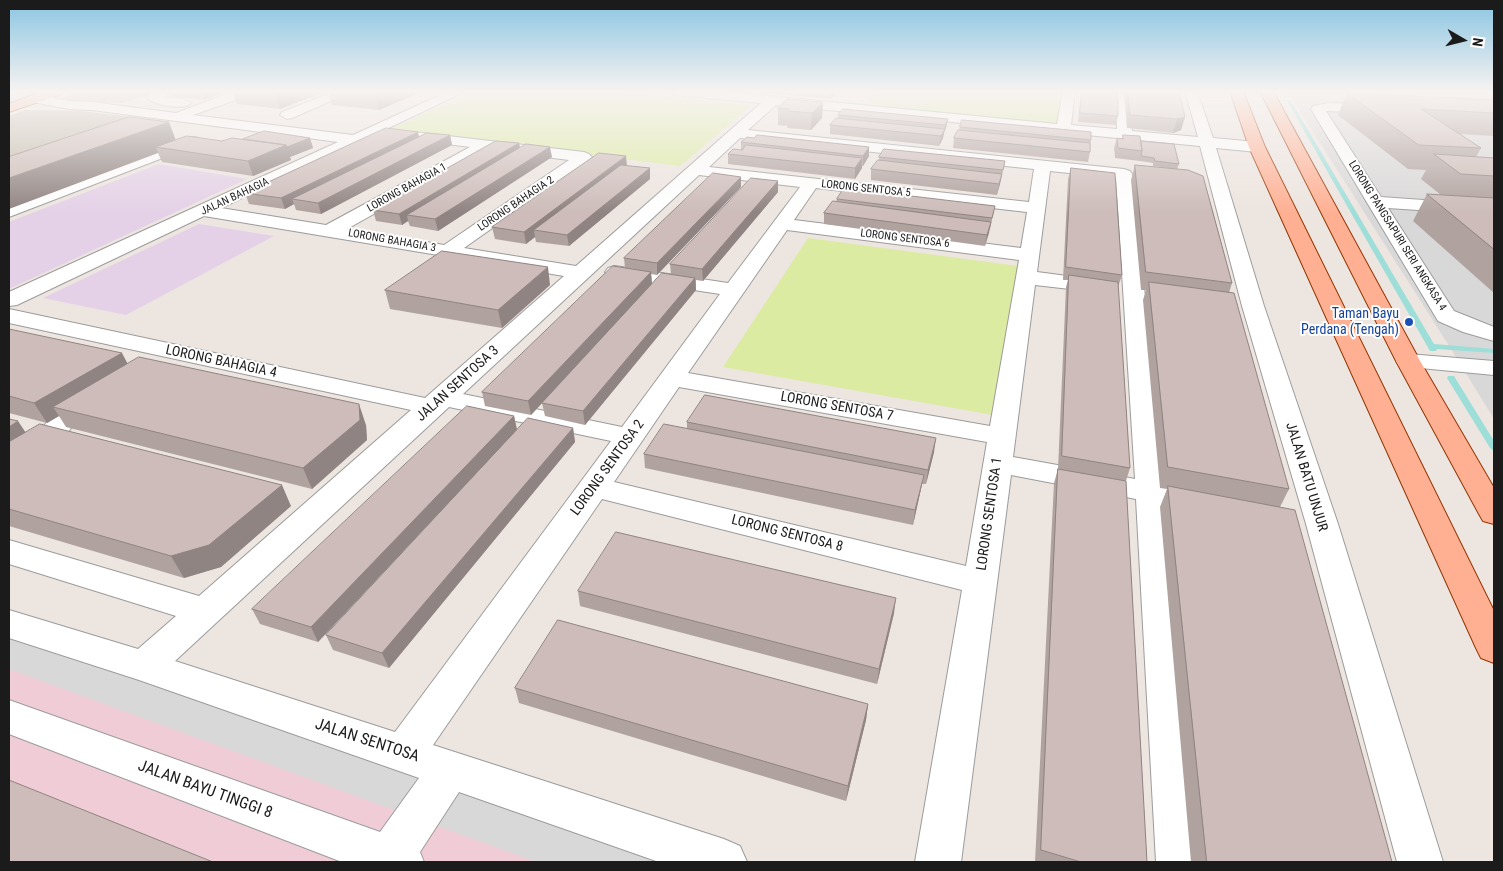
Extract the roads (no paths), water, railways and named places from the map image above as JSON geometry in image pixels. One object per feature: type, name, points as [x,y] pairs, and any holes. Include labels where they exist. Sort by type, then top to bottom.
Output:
[{"type":"main road","points":[[1250,132],[1256,147],[1494,648]]},
{"type":"main road","points":[[1287,132],[1408,361],[1494,514]]},
{"type":"street","points":[[255,132],[246,139],[307,143],[302,150],[283,158]]},
{"type":"street","points":[[317,132],[355,140]]},
{"type":"street","name":"JALAN BAHAGIA","points":[[9,300],[374,132]]},
{"type":"street","points":[[380,132],[485,145]]},
{"type":"street","points":[[737,133],[748,132]]},
{"type":"street","points":[[883,132],[1043,165],[1123,174]]},
{"type":"street","points":[[953,146],[957,132]]},
{"type":"street","points":[[1097,132],[1256,147]]},
{"type":"street","points":[[1102,132],[1123,174],[1145,293],[1151,491],[1179,862]]},
{"type":"street","name":"JALAN BATU UNJUR","points":[[1203,132],[1207,143],[1208,182],[1243,305],[1322,524],[1420,862]]},
{"type":"street","name":"LORONG PANGSAPURI SERI ANGKASA 4","points":[[1332,132],[1446,316],[1471,327],[1494,334]]},
{"type":"street","points":[[9,212],[200,138],[178,133]]},
{"type":"street","name":"JALAN SENTOSA 3","points":[[144,666],[737,133]]},
{"type":"street","name":"LORONG BAHAGIA 2","points":[[447,251],[584,157],[485,145]]},
{"type":"street","name":"LORONG BAHAGIA 1","points":[[330,231],[485,145]]},
{"type":"street","name":"LORONG SENTOSA 1","points":[[938,862],[1043,165]]},
{"type":"street","name":"LORONG SENTOSA 5","points":[[696,170],[1036,208]]},
{"type":"street","name":"LORONG SENTOSA 2","points":[[404,753],[811,183]]},
{"type":"street","points":[[1377,202],[1494,210]]},
{"type":"street","name":"LORONG BAHAGIA 3","points":[[204,211],[447,251],[734,290]]},
{"type":"street","name":"LORONG SENTOSA 6","points":[[782,224],[1027,266],[1145,293]]},
{"type":"street","name":"LORONG BAHAGIA 4","points":[[9,316],[183,354],[438,403],[631,437]]},
{"type":"street","points":[[148,373],[183,354]]},
{"type":"street","points":[[1408,361],[1493,370]]},
{"type":"street","name":"LORONG SENTOSA 7","points":[[672,378],[1000,450],[1151,491],[1198,500]]},
{"type":"street","points":[[9,463],[49,439],[61,422],[113,393]]},
{"type":"street","name":"LORONG SENTOSA 8","points":[[594,487],[980,582]]},
{"type":"street","points":[[1293,519],[1322,524]]},
{"type":"street","points":[[9,552],[205,611]]},
{"type":"street","name":"JALAN SENTOSA","points":[[9,624],[144,666],[451,768],[724,862]]},
{"type":"street","name":"JALAN BAYU TINGGI 8","points":[[9,717],[392,861]]},
{"type":"street","points":[[392,861],[451,768]]},
{"type":"waterway","points":[[1307,132],[1431,346]]},
{"type":"waterway","points":[[1431,346],[1494,351]]},
{"type":"waterway","points":[[1451,378],[1494,448]]},
{"type":"place","name":"Taman Bayu Perdana (Tengah)","points":[[1409,322]]}]
